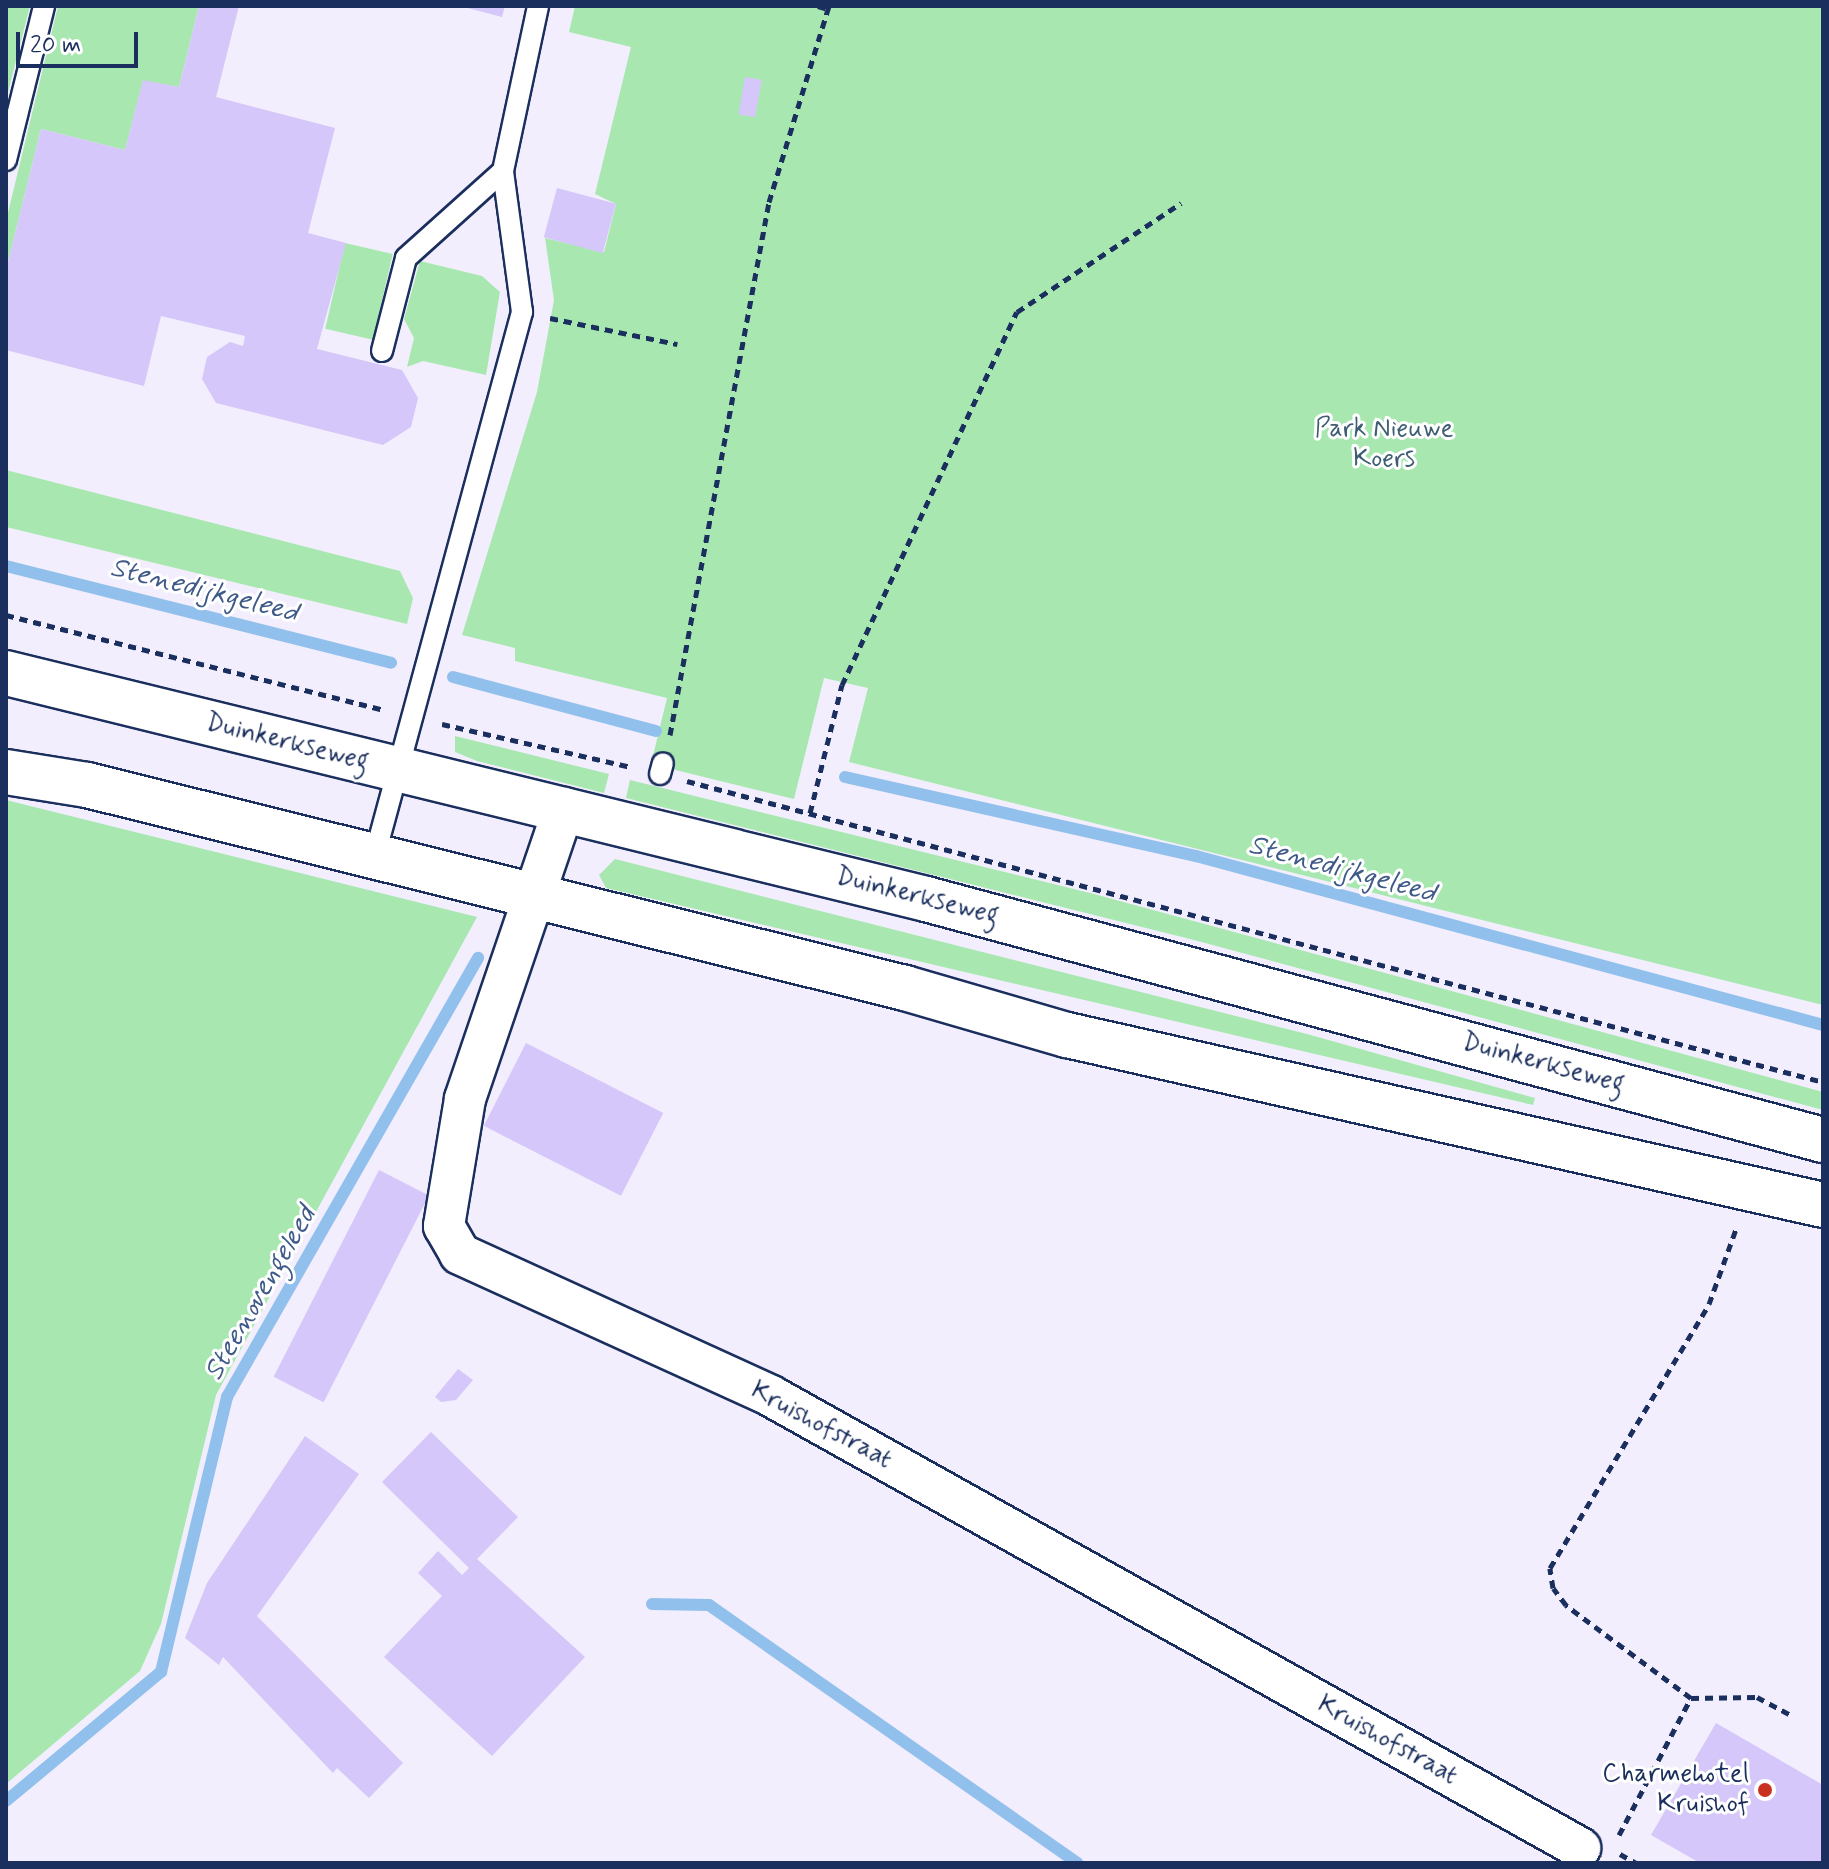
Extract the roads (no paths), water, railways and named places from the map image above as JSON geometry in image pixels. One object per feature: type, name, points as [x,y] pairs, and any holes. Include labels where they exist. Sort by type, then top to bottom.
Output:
[{"type":"main road","name":"Duinkerkseweg","points":[[6,673],[396,771],[564,808],[1823,1140]]},
{"type":"main road","points":[[6,772],[539,898],[1067,1035],[1823,1205]]},
{"type":"main road","points":[[1747,1188],[1777,1152],[1823,1151]]},
{"type":"street","name":"Kruishofstraat","points":[[564,808],[539,898],[465,1099],[444,1226],[460,1254],[771,1396],[1596,1849]]},
{"type":"lane","points":[[6,160],[44,6]]},
{"type":"lane","points":[[374,858],[522,312],[503,171],[538,6]]},
{"type":"lane","points":[[382,351],[406,258],[503,171]]},
{"type":"waterway","name":"Stenedijkgeleed","points":[[6,566],[391,663]]},
{"type":"waterway","name":"Stenedijkgeleed","points":[[453,677],[656,731]]},
{"type":"waterway","name":"Stenedijkgeleed","points":[[845,777],[1196,856],[1823,1025]]},
{"type":"waterway","name":"Steenovengeleed","points":[[6,1801],[161,1672],[227,1397],[478,958]]},
{"type":"waterway","points":[[652,1604],[709,1605],[1078,1863]]},
{"type":"place","name":"Charmehotel Kruishof","points":[[1765,1790]]},
{"type":"park label","name":"Park Nieuwe Koers","points":[[1384,445]]}]
